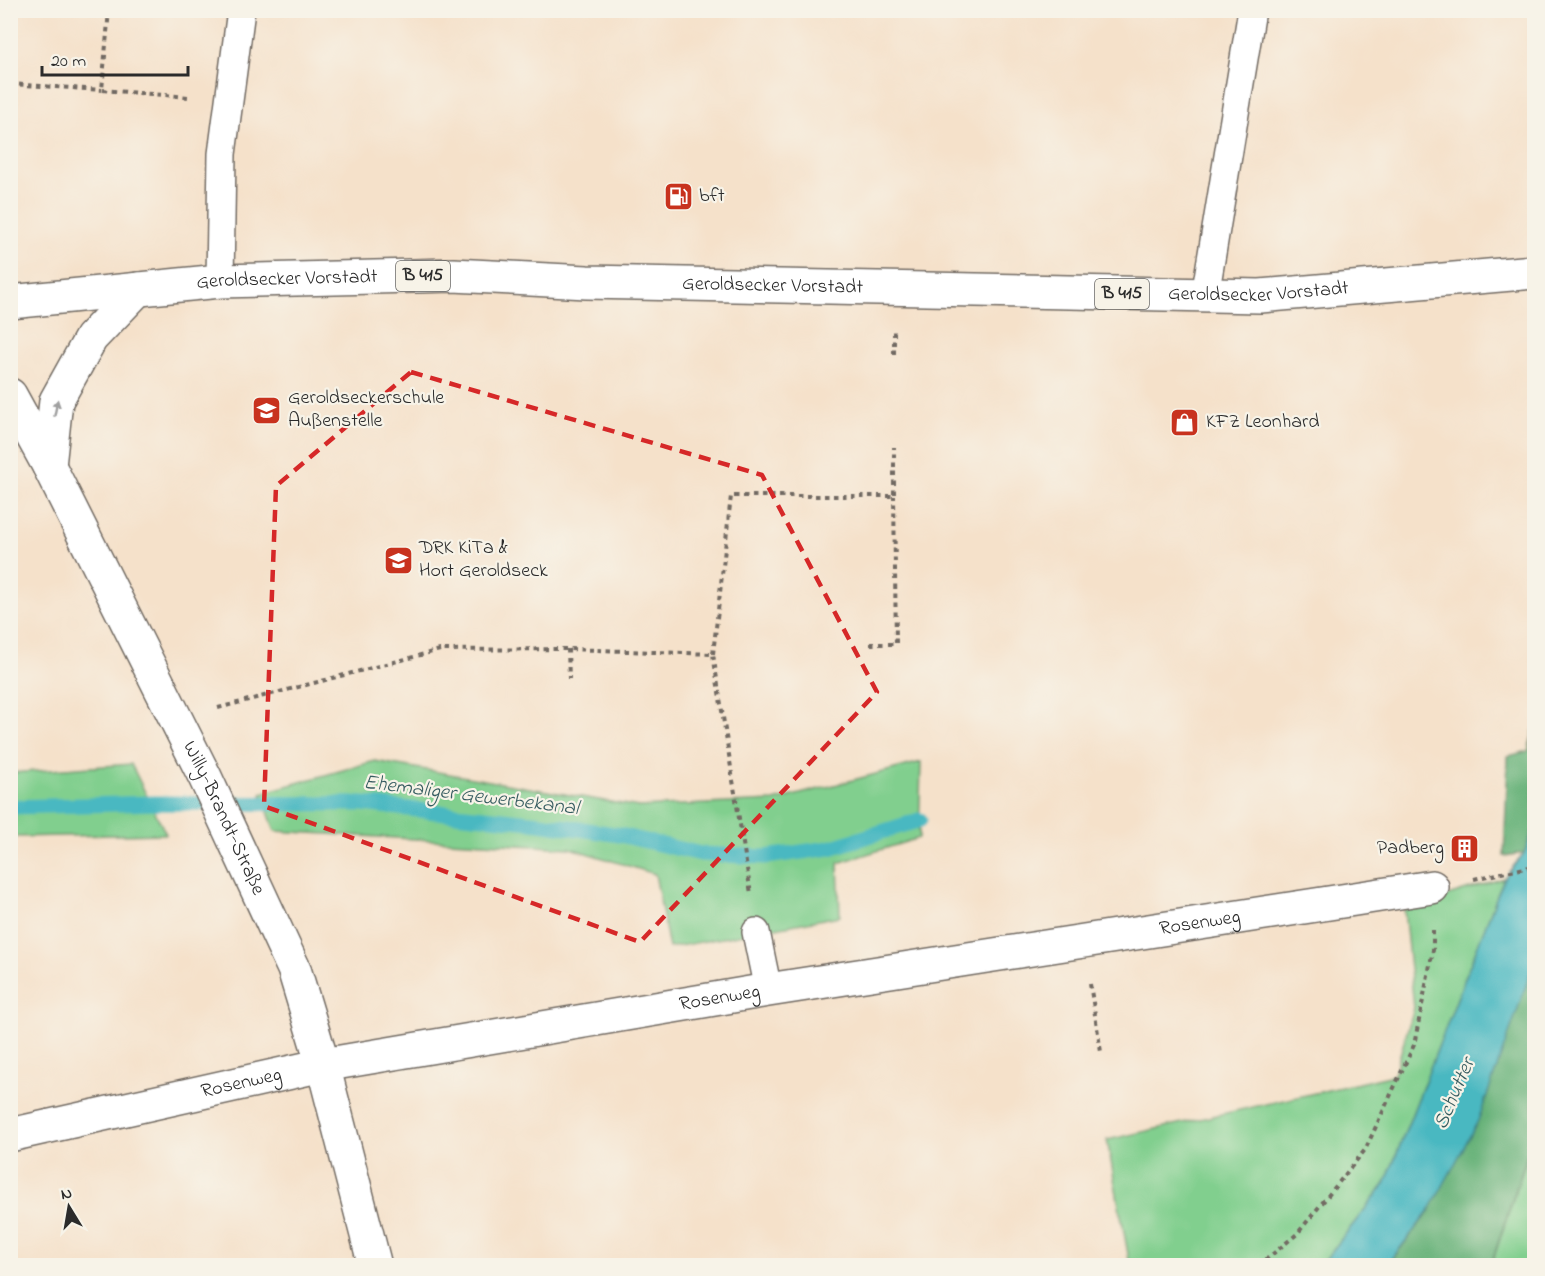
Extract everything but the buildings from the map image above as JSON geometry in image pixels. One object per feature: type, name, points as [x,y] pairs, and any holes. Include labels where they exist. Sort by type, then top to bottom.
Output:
[{"type":"street","name":"Geroldsecker Vorstadt","points":[[10,302],[220,281],[453,275],[587,282],[1260,296],[1534,272]]},
{"type":"street","points":[[49,466],[56,401],[91,338],[138,289]]},
{"type":"street","name":"Willy-Brandt-Straße","points":[[10,395],[49,466],[205,777],[294,969],[323,1065],[375,1266]]},
{"type":"street","name":"Rosenweg","points":[[10,1135],[323,1065],[768,990],[1432,887]]},
{"type":"lane","points":[[220,281],[222,154],[241,10]]},
{"type":"lane","points":[[1205,296],[1252,10]]},
{"type":"lane","points":[[756,932],[768,990]]},
{"type":"path","points":[[102,90],[110,10]]},
{"type":"path","points":[[10,84],[230,100]]},
{"type":"path","points":[[870,644],[897,644],[894,447]]},
{"type":"path","points":[[748,878],[713,654],[731,496],[894,496]]},
{"type":"path","points":[[176,719],[440,650],[568,649],[713,654]]},
{"type":"path","points":[[568,649],[569,679]]},
{"type":"path","points":[[1499,875],[1534,866]]},
{"type":"path","points":[[1258,1266],[1297,1234],[1365,1150],[1409,1056],[1414,1045],[1433,950],[1432,887]]},
{"type":"path","points":[[1083,942],[1101,1052]]},
{"type":"highlighted area","points":[[411,372],[762,475],[877,692],[640,942],[264,806],[276,486]]},
{"type":"green space","points":[[1534,729],[1534,829],[1524,853],[1504,856],[1508,756],[1528,751]]},
{"type":"green space","points":[[375,761],[639,807],[774,801],[921,762],[919,838],[838,863],[840,916],[669,948],[655,874],[570,848],[275,831],[261,793]]},
{"type":"green space","points":[[131,764],[166,834],[11,837],[11,773]]},
{"type":"green space","points":[[1504,878],[1385,1184],[1321,1265],[1130,1265],[1107,1140],[1394,1075],[1414,1008],[1404,910]]},
{"type":"green space","points":[[1534,963],[1534,1135],[1491,1265],[1387,1266],[1430,1210]]},
{"type":"green space","points":[[1534,1135],[1534,1265],[1491,1266],[1533,1139]]},
{"type":"water","name":"Schutter","points":[[1534,829],[1534,963],[1478,1121],[1430,1210],[1387,1265],[1321,1265],[1385,1184],[1504,878],[1524,853]]},
{"type":"waterway","name":"Ehemaliger Gewerbekanal","points":[[10,807],[155,803],[362,804],[540,823],[620,835],[701,854],[766,857],[830,848],[920,820]]},
{"type":"place","name":"bft","points":[[678,196]]},
{"type":"place","name":"Geroldseckerschule Außenstelle","points":[[267,410]]},
{"type":"place","name":"KFZ Leonhard","points":[[1185,422]]},
{"type":"place","name":"DRK KiTa & Hort Geroldseck","points":[[398,560]]},
{"type":"place","name":"Padberg","points":[[1465,848]]}]
